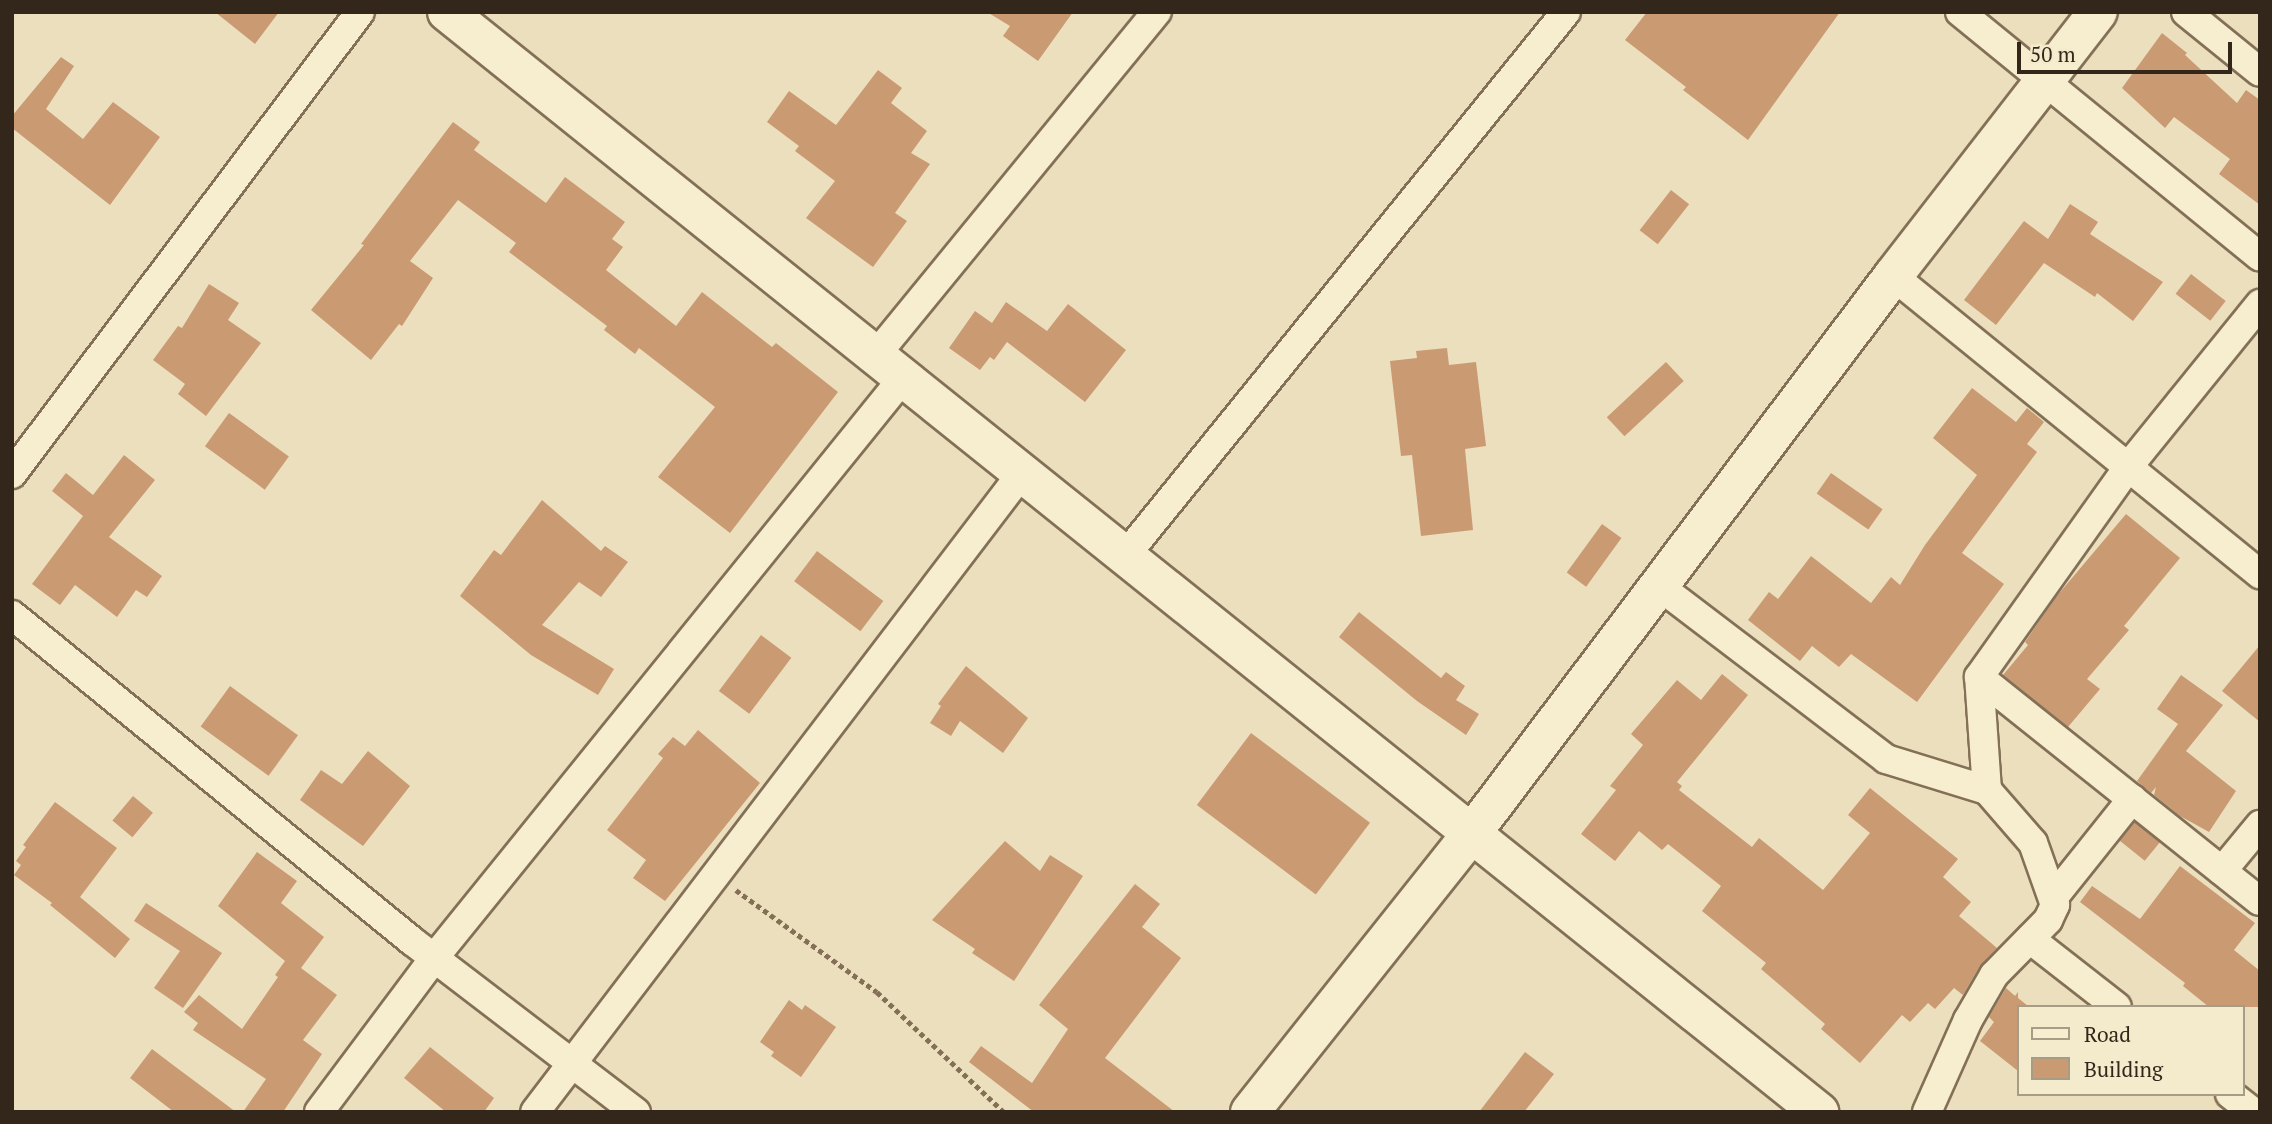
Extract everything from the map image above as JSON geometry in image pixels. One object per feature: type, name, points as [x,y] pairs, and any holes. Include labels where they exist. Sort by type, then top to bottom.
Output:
[{"type":"street","points":[[12,474],[360,12]]},
{"type":"street","points":[[447,12],[1819,1112]]},
{"type":"street","points":[[319,1112],[1157,12]]},
{"type":"street","points":[[1125,556],[1566,12]]},
{"type":"street","points":[[1960,12],[2260,257]]},
{"type":"street","points":[[1250,1112],[1472,833],[1893,276],[2098,12]]},
{"type":"street","points":[[2186,12],[2260,72]]},
{"type":"street","points":[[1893,276],[2260,574]]},
{"type":"street","points":[[1987,790],[1979,677],[2128,467],[2260,304]]},
{"type":"street","points":[[535,1112],[1022,473]]},
{"type":"street","points":[[1659,586],[1886,759],[1987,790],[2033,843],[2055,905],[2048,920],[1994,975],[1968,1020],[1927,1112]]},
{"type":"street","points":[[12,615],[434,958],[636,1112]]},
{"type":"street","points":[[1979,677],[2260,901]]},
{"type":"street","points":[[2053,898],[2132,799]]},
{"type":"street","points":[[2222,871],[2260,825]]},
{"type":"street","points":[[2030,939],[2115,1005]]},
{"type":"street","points":[[2233,1096],[2253,1112]]},
{"type":"path","points":[[716,875],[877,992],[1004,1112]]},
{"type":"building","points":[[215,12],[279,12],[255,44]]},
{"type":"building","points":[[987,12],[1073,12],[1038,61],[1003,36],[1010,26]]},
{"type":"building","points":[[1647,12],[1840,12],[1748,140],[1683,90],[1686,87],[1625,40]]},
{"type":"building","points":[[2162,33],[2187,53],[2185,55],[2237,103],[2246,90],[2260,100],[2260,205],[2219,174],[2230,159],[2174,117],[2165,128],[2122,88]]},
{"type":"building","points":[[61,57],[74,66],[46,109],[83,139],[113,102],[160,137],[110,205],[12,128],[12,116]]},
{"type":"building","points":[[878,70],[902,88],[891,103],[927,131],[911,153],[930,164],[895,213],[907,221],[873,267],[806,218],[835,181],[795,151],[799,146],[767,122],[789,91],[836,125]]},
{"type":"building","points":[[453,122],[480,142],[474,150],[546,203],[565,177],[625,222],[612,239],[623,247],[606,270],[676,326],[702,292],[772,347],[776,343],[838,392],[730,533],[658,477],[715,407],[639,348],[635,354],[604,330],[607,326],[509,252],[516,243],[458,200],[410,261],[433,278],[402,326],[399,324],[371,360],[311,310],[364,245],[361,244]]},
{"type":"building","points":[[1671,190],[1689,204],[1658,244],[1640,230]]},
{"type":"building","points":[[2070,204],[2098,222],[2090,234],[2163,282],[2133,321],[2097,293],[2095,297],[2044,263],[1996,325],[1964,300],[2024,221],[2048,239]]},
{"type":"building","points":[[2191,274],[2226,301],[2210,321],[2176,294]]},
{"type":"building","points":[[209,284],[239,303],[228,320],[261,343],[206,416],[178,394],[185,384],[153,360],[178,326],[182,328]]},
{"type":"building","points":[[1006,302],[1047,331],[1068,304],[1126,350],[1085,402],[1007,342],[994,360],[990,357],[980,370],[949,348],[975,311],[992,323]]},
{"type":"building","points":[[1447,348],[1449,365],[1476,362],[1486,446],[1465,449],[1473,530],[1421,536],[1412,455],[1401,456],[1390,361],[1417,358],[1416,351]]},
{"type":"building","points":[[1666,362],[1684,381],[1624,436],[1607,417]]},
{"type":"building","points":[[1972,388],[2016,422],[2027,408],[2044,422],[2027,444],[2037,452],[1962,553],[2004,584],[1917,702],[1851,654],[1839,667],[1812,646],[1800,661],[1748,620],[1769,592],[1778,599],[1811,556],[1871,603],[1891,577],[1900,585],[1925,545],[1977,475],[1933,438]]},
{"type":"building","points":[[229,413],[289,456],[265,490],[205,446]]},
{"type":"building","points":[[124,455],[155,480],[109,537],[162,576],[147,597],[136,590],[117,617],[75,585],[60,605],[32,584],[83,516],[52,491],[66,473],[93,495]]},
{"type":"building","points":[[1831,473],[1883,509],[1868,530],[1817,493]]},
{"type":"building","points":[[542,500],[601,551],[605,546],[628,562],[601,597],[579,582],[542,625],[614,669],[598,695],[531,655],[460,596],[494,550],[501,555]]},
{"type":"building","points":[[2126,514],[2180,558],[2124,626],[2129,630],[2087,679],[2100,689],[2068,727],[2003,675],[2028,645],[2025,642],[2056,597]]},
{"type":"building","points":[[1602,524],[1621,538],[1586,587],[1567,573]]},
{"type":"building","points":[[817,551],[883,601],[860,631],[794,581]]},
{"type":"building","points":[[1359,612],[1441,678],[1446,672],[1465,686],[1456,700],[1479,714],[1466,735],[1417,701],[1339,637]]},
{"type":"building","points":[[761,635],[791,658],[749,714],[719,691]]},
{"type":"building","points":[[2260,645],[2260,722],[2222,691]]},
{"type":"building","points":[[966,666],[1028,718],[1003,753],[960,721],[951,736],[930,723],[941,706],[938,704]]},
{"type":"building","points":[[1722,674],[1748,695],[1677,782],[1682,786],[1679,790],[1752,847],[1759,838],[1823,890],[1870,833],[1848,815],[1870,788],[1958,859],[1943,877],[1971,902],[1959,916],[1997,948],[1980,966],[1963,995],[1954,988],[1935,1009],[1928,1003],[1910,1022],[1902,1015],[1860,1063],[1821,1029],[1825,1024],[1761,969],[1766,963],[1702,911],[1721,886],[1668,844],[1662,850],[1639,831],[1615,861],[1581,834],[1616,790],[1610,786],[1643,745],[1631,734],[1677,680],[1701,700]]},
{"type":"building","points":[[2181,675],[2223,705],[2186,751],[2236,791],[2209,832],[2180,816],[2154,795],[2156,787],[2151,793],[2137,781],[2178,724],[2157,709]]},
{"type":"building","points":[[230,686],[298,735],[269,776],[201,726]]},
{"type":"building","points":[[698,730],[760,783],[665,901],[633,878],[646,860],[607,830],[663,758],[658,754],[673,737],[685,746]]},
{"type":"building","points":[[1251,733],[1370,823],[1316,895],[1197,805]]},
{"type":"building","points":[[368,751],[410,786],[363,846],[300,800],[321,770],[342,784]]},
{"type":"building","points":[[133,796],[153,813],[132,837],[112,821]]},
{"type":"building","points":[[55,802],[117,848],[80,897],[130,939],[115,958],[50,905],[52,903],[14,875],[21,865],[16,861],[26,847],[23,845]]},
{"type":"building","points":[[2135,822],[2160,842],[2145,861],[2120,841]]},
{"type":"building","points":[[1005,841],[1040,871],[1050,855],[1083,876],[1014,981],[972,953],[975,949],[932,920]]},
{"type":"building","points":[[257,852],[297,881],[281,903],[324,937],[301,968],[337,995],[303,1040],[322,1054],[283,1112],[243,1112],[266,1079],[193,1030],[198,1023],[184,1012],[199,995],[242,1029],[278,977],[275,975],[285,961],[218,906]]},
{"type":"building","points":[[2180,866],[2255,923],[2234,950],[2260,971],[2260,1007],[2207,1005],[2183,986],[2185,983],[2080,902],[2092,886],[2140,919]]},
{"type":"building","points":[[1135,884],[1160,904],[1142,927],[1181,958],[1105,1058],[1175,1112],[1034,1112],[969,1062],[981,1046],[1032,1083],[1068,1029],[1039,1005]]},
{"type":"building","points":[[146,903],[222,953],[183,1008],[154,988],[180,951],[134,921]]},
{"type":"building","points":[[2006,988],[2015,996],[2018,992],[2018,998],[2027,1005],[2016,1005],[2016,1069],[1980,1041],[1994,1022],[1989,1017]]},
{"type":"building","points":[[789,1000],[802,1010],[805,1005],[836,1027],[801,1077],[771,1056],[774,1052],[760,1042]]},
{"type":"building","points":[[430,1047],[494,1098],[484,1112],[446,1112],[404,1078]]},
{"type":"building","points":[[152,1049],[236,1112],[174,1112],[130,1078]]},
{"type":"building","points":[[1525,1052],[1554,1074],[1524,1112],[1479,1112]]}]
